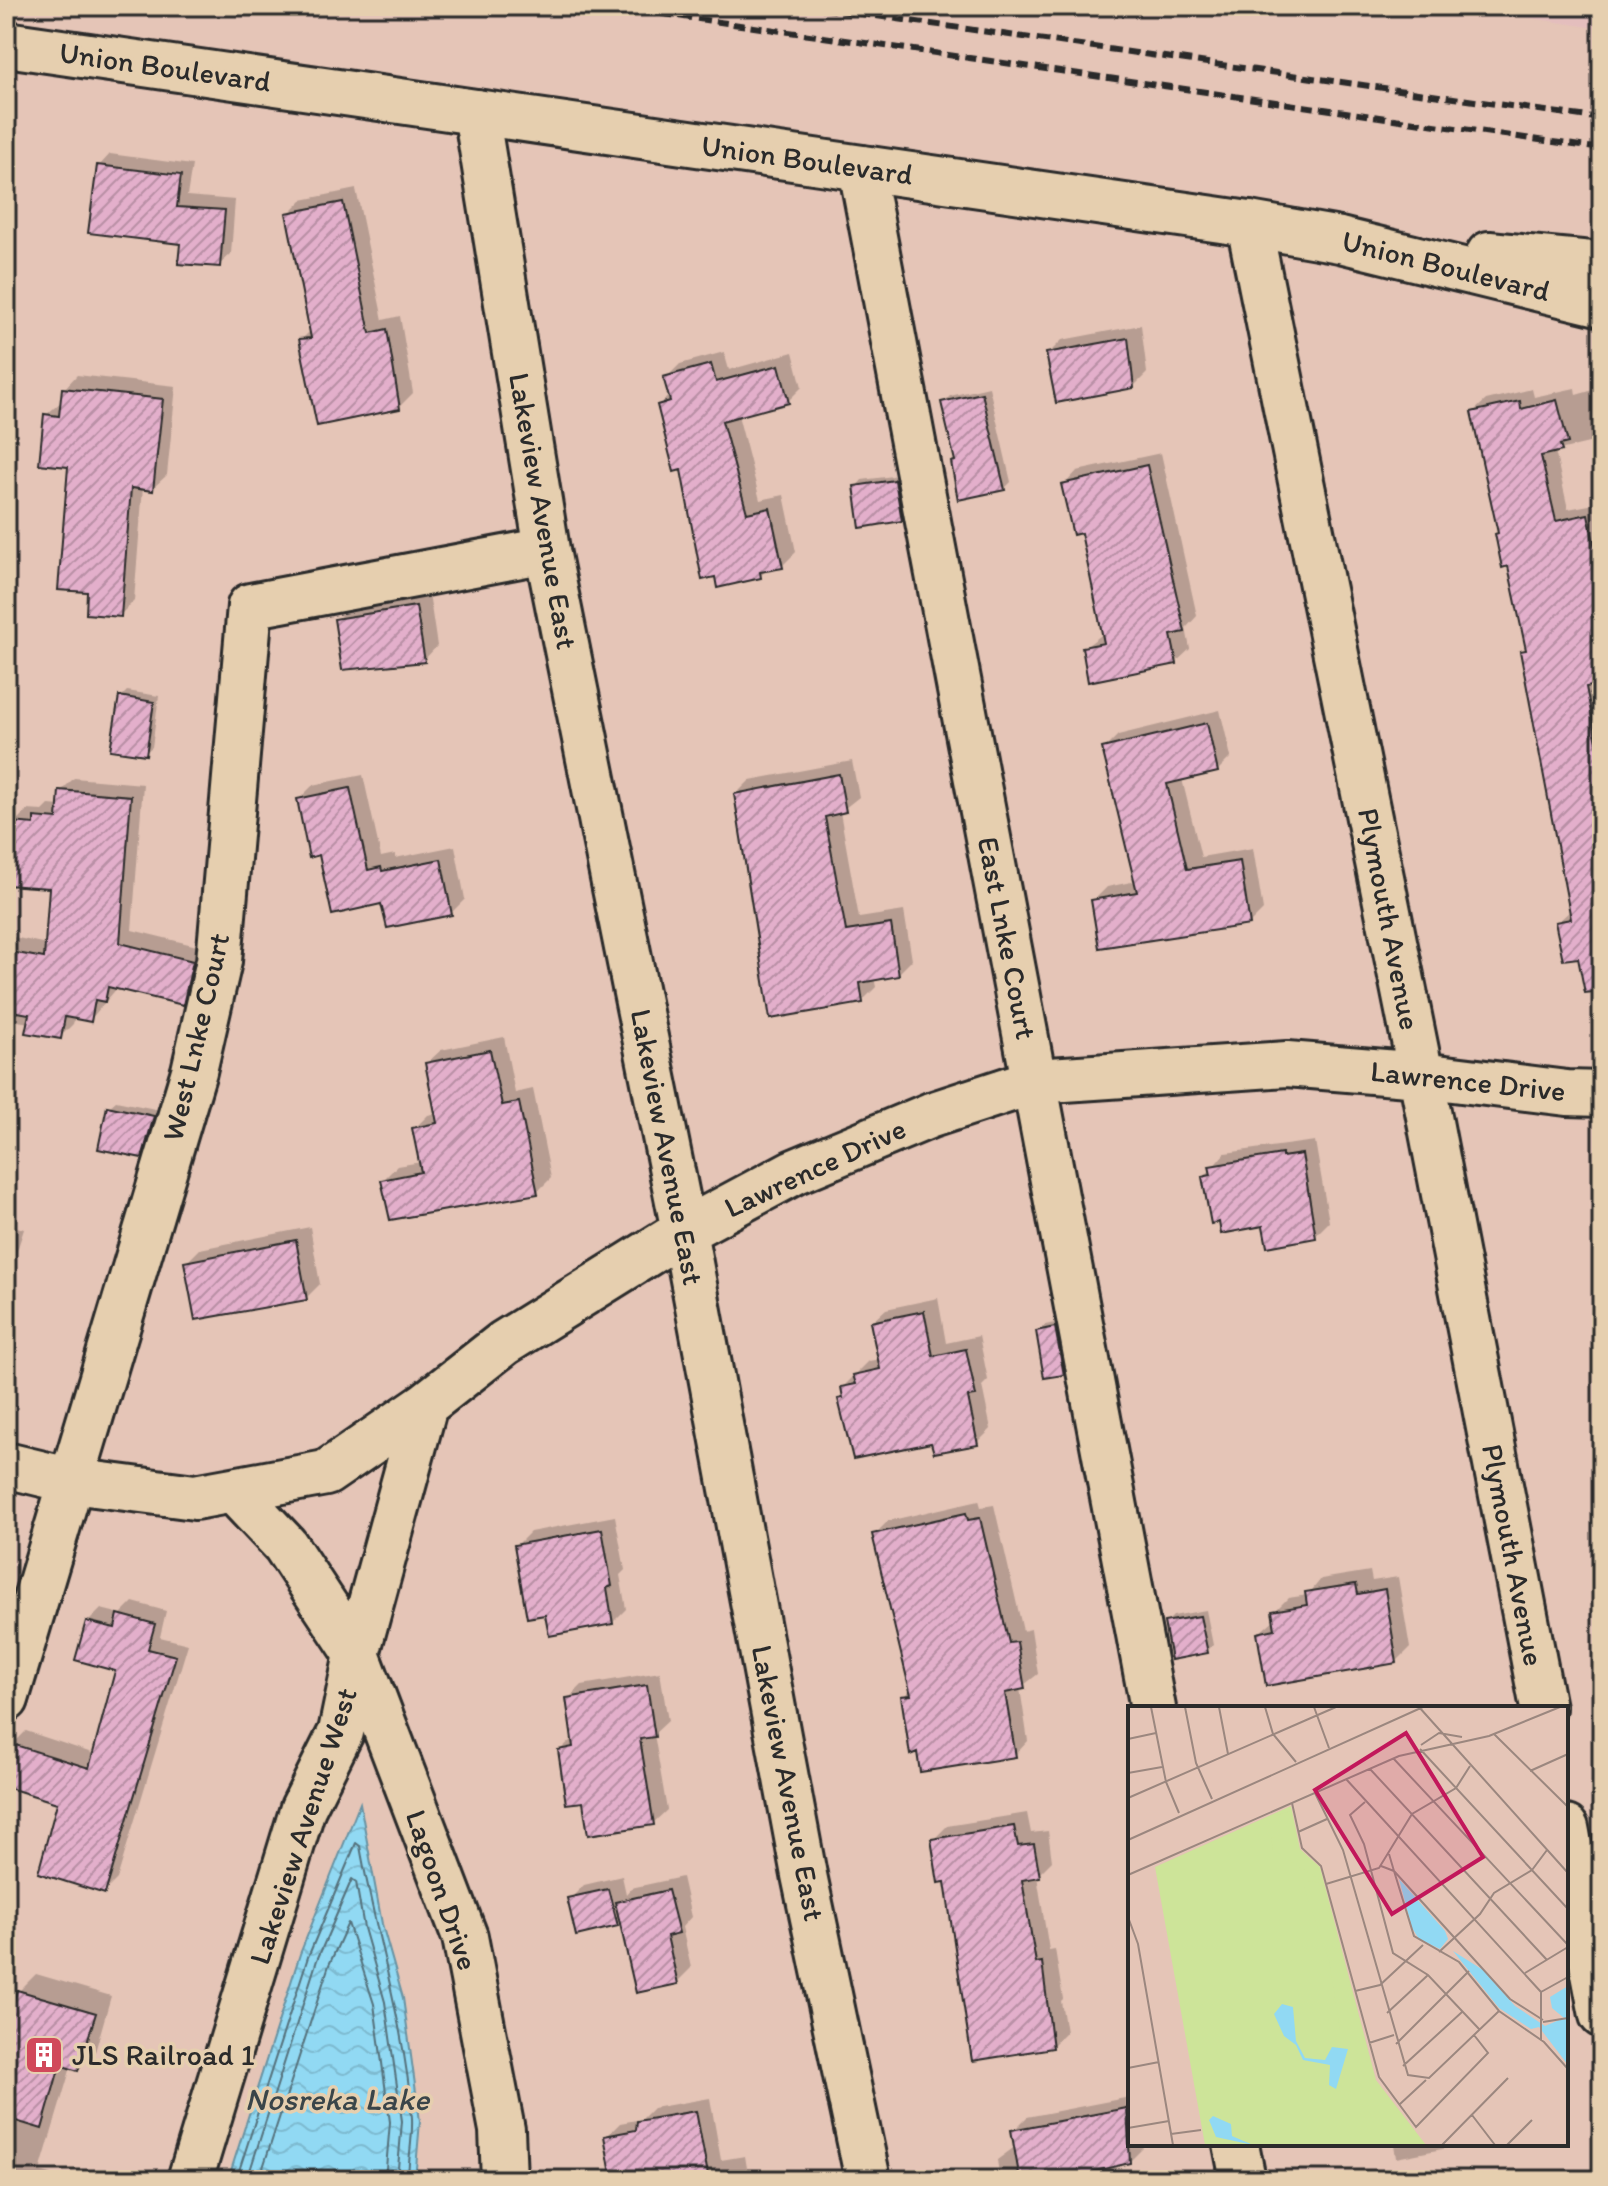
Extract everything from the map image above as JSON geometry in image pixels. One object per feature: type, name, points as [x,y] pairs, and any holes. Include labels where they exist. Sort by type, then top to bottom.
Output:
[{"type":"street","name":"Union Boulevard","points":[[6,44],[1249,224],[1340,240],[1602,304]]},
{"type":"street","name":"Lakeview Avenue East","points":[[476,112],[547,550],[684,1231],[804,1875],[868,2180]]},
{"type":"street","name":"East Lnke Court","points":[[861,168],[1153,1706]]},
{"type":"street","name":"Plymouth Avenue","points":[[1249,224],[1421,1075],[1543,1706]]},
{"type":"street","points":[[1340,240],[1602,265]]},
{"type":"street","name":"West Lnke Court","points":[[6,1699],[194,1071],[219,961],[250,606],[547,550]]},
{"type":"street","name":"Lawrence Drive","points":[[6,1465],[72,1481],[195,1497],[326,1473],[425,1405],[504,1343],[684,1231],[794,1172],[931,1115],[1035,1081],[1287,1064],[1602,1094]]},
{"type":"street","points":[[357,1654],[425,1405]]},
{"type":"street","name":"Lagoon Drive","points":[[233,1490],[285,1545],[357,1654],[465,1937],[502,2130],[504,2180]]},
{"type":"street","name":"Lakeview Avenue West","points":[[190,2180],[303,1808],[341,1732],[357,1654]]},
{"type":"street","points":[[1568,1838],[1602,2015]]},
{"type":"street","points":[[1236,2146],[1243,2180]]},
{"type":"shaded area","points":[[1455,6],[1602,6],[1602,29]]},
{"type":"water","name":"Nosreka Lake","points":[[360,1803],[382,1924],[403,1998],[420,2121],[415,2180],[228,2180],[300,1954]]},
{"type":"building","points":[[97,165],[181,175],[177,207],[225,210],[220,267],[178,264],[180,244],[88,233]]},
{"type":"building","points":[[343,202],[370,333],[387,329],[400,409],[317,426],[299,339],[311,338],[286,213]]},
{"type":"building","points":[[1128,338],[1134,388],[1056,403],[1046,353]]},
{"type":"building","points":[[711,364],[716,382],[779,365],[789,403],[722,421],[747,513],[770,508],[783,568],[760,572],[761,578],[717,588],[715,577],[702,580],[681,470],[674,472],[657,405],[670,401],[663,377]]},
{"type":"building","points":[[62,388],[163,399],[153,491],[131,488],[121,617],[86,614],[87,592],[58,590],[68,467],[39,464],[44,414],[59,416]]},
{"type":"building","points":[[982,393],[1005,490],[958,500],[951,462],[955,461],[941,402]]},
{"type":"building","points":[[1557,400],[1568,443],[1560,445],[1562,451],[1541,456],[1556,521],[1588,514],[1595,548],[1602,546],[1602,671],[1596,672],[1598,685],[1586,687],[1602,768],[1602,991],[1585,993],[1578,958],[1563,960],[1555,922],[1571,919],[1520,651],[1526,650],[1508,566],[1502,568],[1495,534],[1498,533],[1471,412],[1520,401],[1521,409]]},
{"type":"building","points":[[1147,465],[1185,632],[1171,635],[1177,664],[1088,682],[1082,647],[1104,643],[1081,533],[1073,535],[1061,484]]},
{"type":"building","points":[[895,480],[902,521],[860,528],[854,486]]},
{"type":"building","points":[[416,606],[425,662],[342,670],[334,619]]},
{"type":"building","points":[[119,696],[154,702],[146,755],[110,750]]},
{"type":"building","points":[[1207,723],[1218,772],[1167,784],[1187,869],[1240,861],[1250,925],[1099,948],[1091,900],[1137,892],[1102,748]]},
{"type":"building","points":[[839,774],[846,812],[825,817],[846,931],[891,924],[899,976],[860,983],[863,1003],[770,1019],[734,794]]},
{"type":"building","points":[[350,788],[368,870],[381,867],[382,871],[441,859],[452,915],[387,928],[381,904],[332,915],[319,855],[309,858],[297,799]]},
{"type":"building","points":[[59,790],[131,796],[120,943],[193,961],[183,1005],[108,987],[105,1002],[95,1000],[91,1022],[65,1017],[61,1039],[25,1033],[29,1014],[6,1010],[6,951],[44,958],[49,888],[6,885],[12,822],[34,824],[34,817],[57,819]]},
{"type":"building","points":[[490,1050],[502,1105],[519,1102],[538,1194],[390,1220],[381,1180],[421,1172],[412,1128],[437,1123],[425,1063]]},
{"type":"building","points":[[107,1106],[154,1116],[142,1158],[98,1149]]},
{"type":"building","points":[[1282,1154],[1282,1157],[1302,1154],[1316,1238],[1267,1247],[1263,1226],[1221,1234],[1219,1222],[1211,1224],[1202,1177],[1211,1175],[1209,1166]]},
{"type":"building","points":[[296,1240],[307,1300],[195,1320],[184,1262]]},
{"type":"building","points":[[924,1311],[933,1356],[966,1349],[976,1396],[968,1397],[978,1445],[934,1453],[931,1443],[853,1459],[838,1399],[843,1398],[841,1387],[856,1384],[853,1375],[880,1369],[870,1322]]},
{"type":"building","points":[[1055,1327],[1064,1375],[1044,1378],[1036,1331]]},
{"type":"building","points":[[966,1513],[968,1520],[980,1518],[1009,1643],[1017,1642],[1025,1689],[1005,1693],[1016,1757],[920,1772],[917,1752],[910,1755],[901,1696],[911,1695],[872,1534]]},
{"type":"building","points":[[602,1529],[612,1586],[607,1588],[613,1624],[549,1636],[545,1615],[527,1618],[514,1545]]},
{"type":"building","points":[[1356,1584],[1358,1594],[1385,1589],[1397,1663],[1266,1686],[1257,1633],[1275,1629],[1272,1611],[1307,1605],[1305,1592]]},
{"type":"building","points":[[118,1614],[155,1624],[148,1649],[176,1656],[105,1894],[38,1873],[57,1803],[6,1787],[6,1742],[89,1768],[115,1671],[75,1660],[86,1621],[115,1628]]},
{"type":"building","points":[[1200,1616],[1208,1653],[1171,1660],[1164,1622]]},
{"type":"building","points":[[647,1685],[655,1737],[640,1739],[654,1825],[588,1835],[583,1802],[566,1804],[558,1750],[573,1747],[566,1698]]},
{"type":"building","points":[[1014,1826],[1018,1846],[1034,1844],[1040,1877],[1022,1880],[1036,1963],[1042,1962],[1053,2048],[972,2061],[945,1882],[938,1883],[931,1839]]},
{"type":"building","points":[[608,1889],[618,1926],[576,1936],[567,1898]]},
{"type":"building","points":[[668,1890],[679,1933],[667,1936],[678,1984],[636,1993],[615,1902]]},
{"type":"building","name":"JLS Railroad 1","points":[[17,1990],[96,2013],[78,2071],[60,2065],[42,2129],[6,2118],[6,2027]]},
{"type":"building","points":[[1127,2108],[1130,2163],[1095,2171],[1097,2180],[1020,2180],[1011,2130]]},
{"type":"building","points":[[696,2111],[709,2180],[647,2180],[645,2173],[612,2179],[604,2136],[636,2130],[637,2121]]},
{"type":"railway","points":[[608,6],[1602,149]]},
{"type":"railway","points":[[805,6],[1602,119]]},
{"type":"place","name":"JLS Railroad 1","points":[[44,2055]]}]
